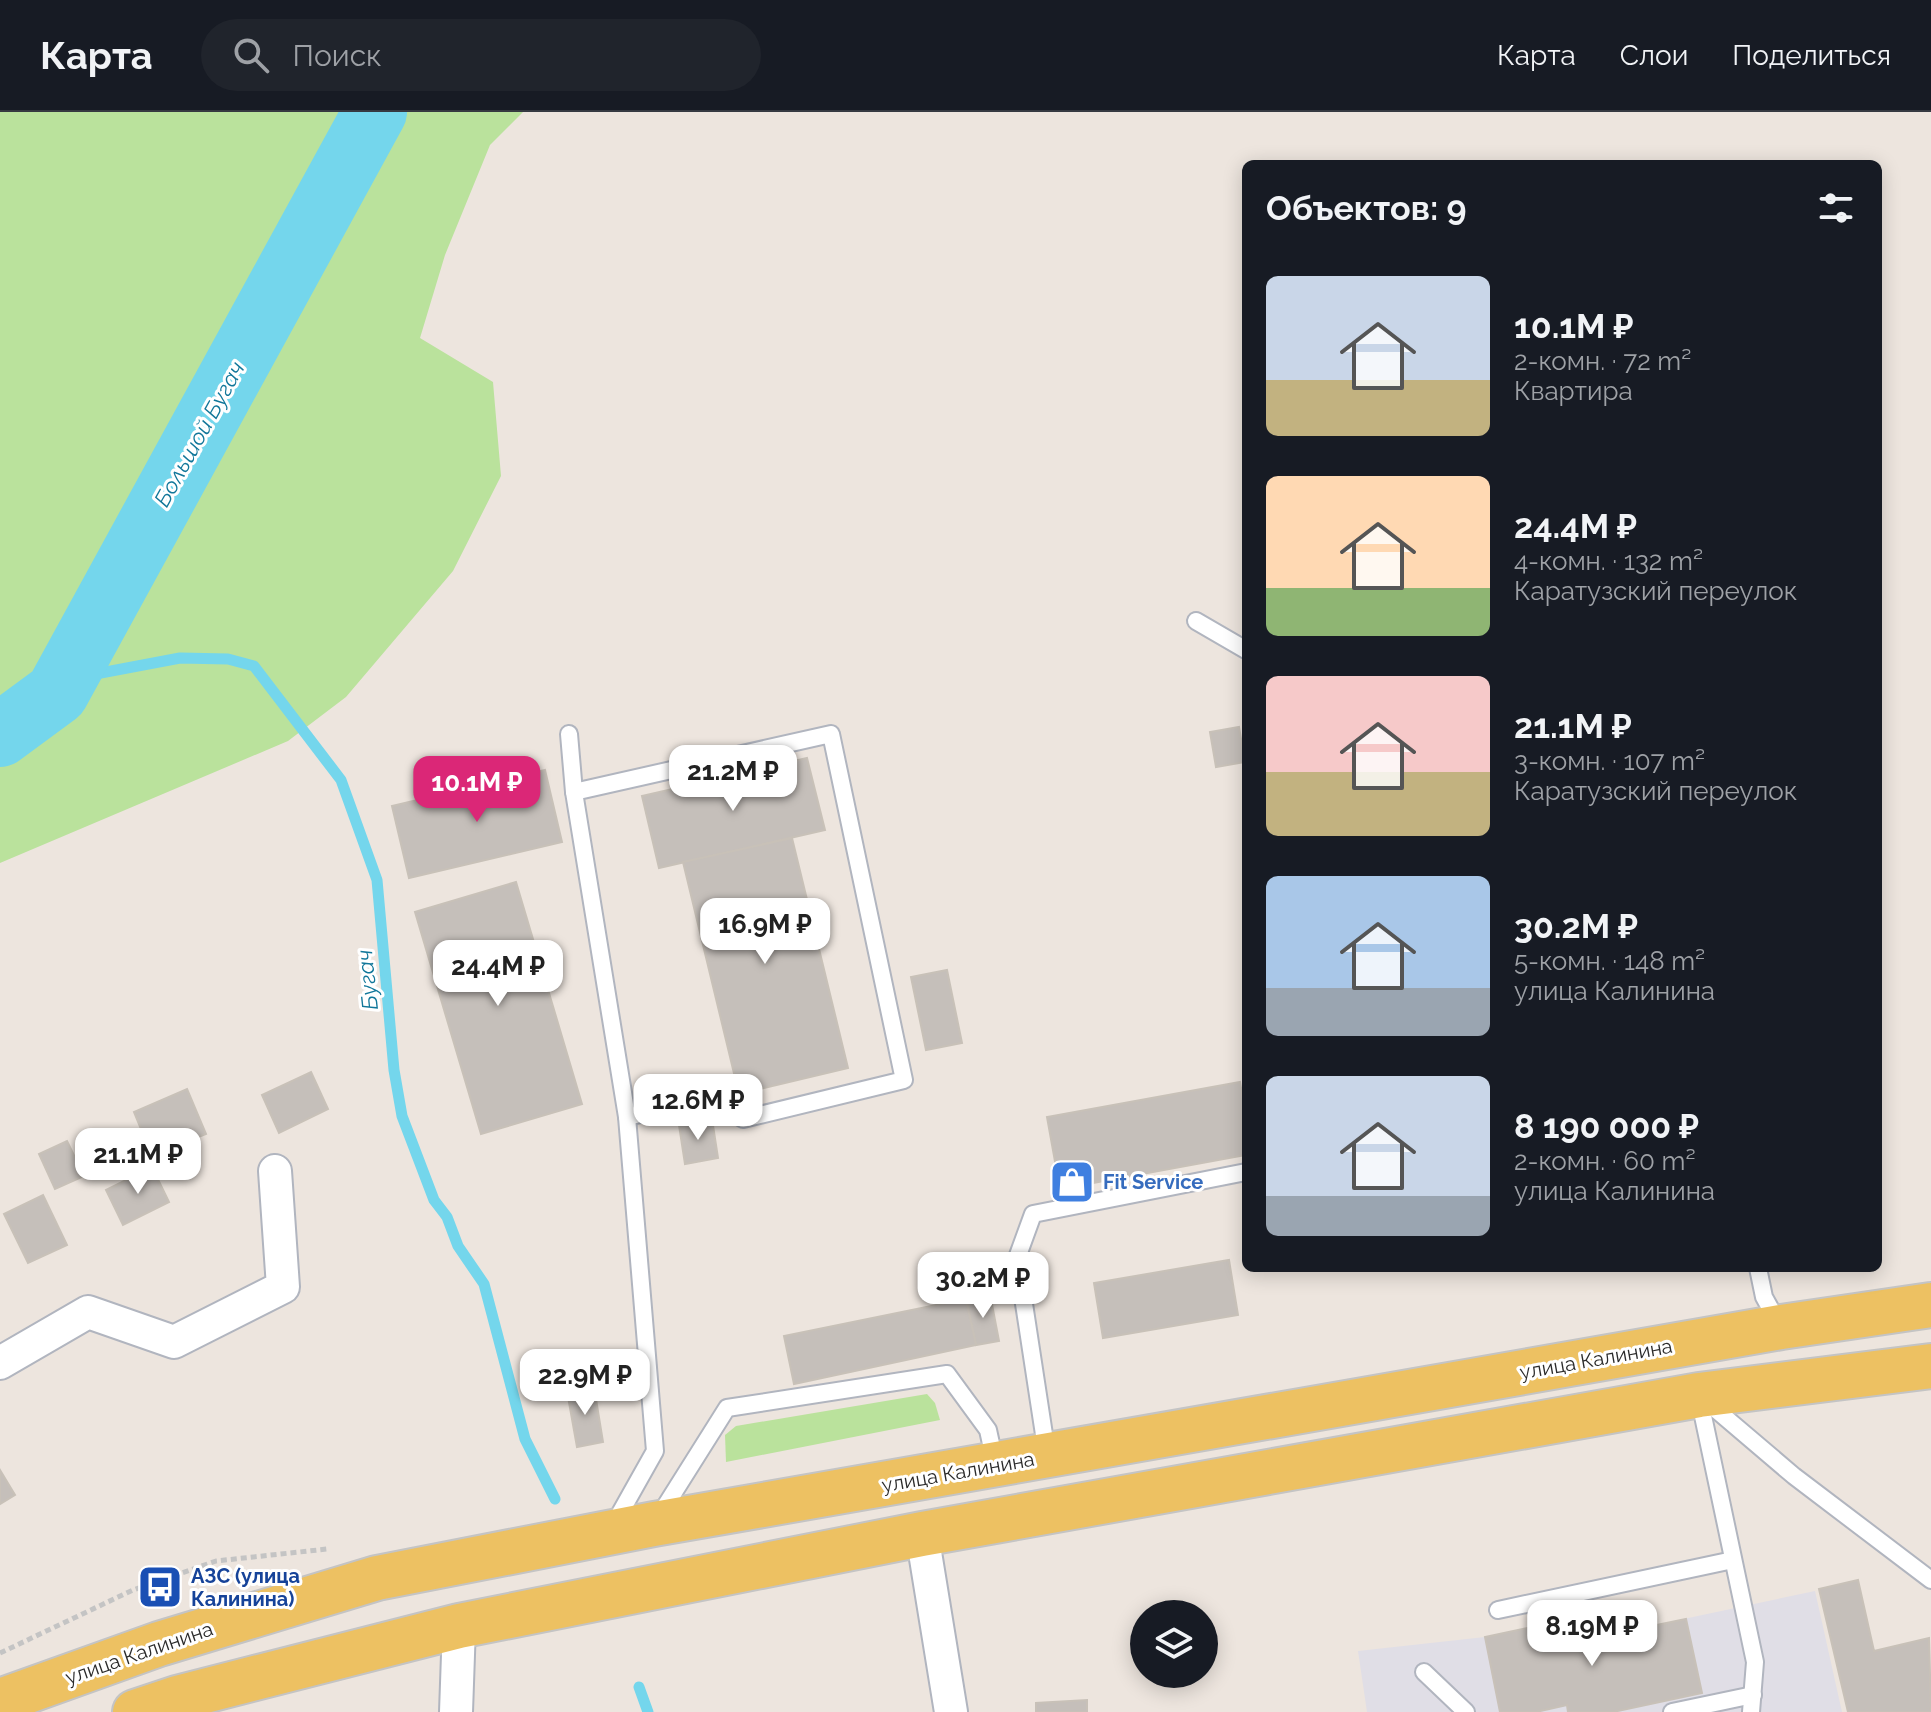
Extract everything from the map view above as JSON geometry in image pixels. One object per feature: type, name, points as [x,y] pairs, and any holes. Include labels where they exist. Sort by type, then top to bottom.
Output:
[{"type":"main road","name":"улица Калинина","points":[[0,1701],[163,1642],[377,1578],[447,1563],[1781,1327],[1931,1305]]},
{"type":"main road","points":[[135,1712],[177,1698],[459,1626],[922,1534],[1699,1395],[1931,1366]]},
{"type":"main road","points":[[447,1563],[459,1626]]},
{"type":"street","points":[[0,1363],[88,1312],[174,1342],[283,1287],[275,1171]]},
{"type":"street","points":[[922,1534],[951,1712]]},
{"type":"street","points":[[456,1712],[459,1626]]},
{"type":"lane","points":[[1196,621],[1242,648]]},
{"type":"lane","points":[[569,734],[574,792],[627,1117],[655,1451],[609,1534]]},
{"type":"lane","points":[[574,792],[831,734],[904,1080],[743,1119],[711,1098],[627,1117]]},
{"type":"lane","points":[[1048,1456],[1017,1258],[1033,1214],[1242,1173]]},
{"type":"lane","points":[[1759,1272],[1764,1297],[1781,1327]]},
{"type":"lane","points":[[654,1524],[727,1408],[947,1374],[988,1430],[996,1466]]},
{"type":"lane","points":[[1699,1395],[1755,1662],[1751,1712]]},
{"type":"lane","points":[[1699,1395],[1794,1476],[1931,1580]]},
{"type":"lane","points":[[1498,1610],[1733,1560]]},
{"type":"lane","points":[[1424,1672],[1466,1712]]},
{"type":"lane","points":[[1672,1712],[1753,1695]]},
{"type":"path","points":[[0,1653],[133,1590],[216,1561],[337,1548]]},
{"type":"shaded area","points":[[1815,1591],[1842,1712],[1367,1712],[1358,1651],[1485,1637],[1575,1618],[1580,1641]]},
{"type":"green space","points":[[0,112],[523,112],[490,145],[445,255],[420,338],[493,382],[501,476],[453,571],[346,697],[288,741],[0,863]]},
{"type":"green space","points":[[927,1394],[935,1403],[940,1420],[726,1462],[725,1435],[736,1426]]},
{"type":"building","points":[[1239,727],[1242,763],[1216,767],[1210,732]]},
{"type":"building","points":[[807,758],[825,830],[659,868],[642,796]]},
{"type":"building","points":[[545,770],[562,842],[409,878],[392,806]]},
{"type":"building","points":[[792,838],[848,1068],[739,1094],[683,862]]},
{"type":"building","points":[[516,882],[582,1104],[481,1134],[415,912]]},
{"type":"building","points":[[947,970],[962,1043],[926,1050],[911,977]]},
{"type":"building","points":[[311,1072],[328,1109],[279,1133],[262,1095]]},
{"type":"building","points":[[1240,1082],[1242,1156],[1060,1189],[1047,1117]]},
{"type":"building","points":[[187,1089],[206,1134],[152,1156],[134,1112]]},
{"type":"building","points":[[712,1119],[718,1158],[685,1164],[679,1125]]},
{"type":"building","points":[[67,1141],[84,1176],[55,1189],[39,1154]]},
{"type":"building","points":[[152,1167],[169,1202],[123,1225],[106,1190]]},
{"type":"building","points":[[43,1195],[67,1245],[28,1263],[4,1214]]},
{"type":"building","points":[[1229,1260],[1238,1315],[1103,1338],[1094,1283]]},
{"type":"building","points":[[990,1294],[999,1341],[976,1345],[966,1299]]},
{"type":"building","points":[[966,1299],[976,1345],[794,1384],[784,1336]]},
{"type":"building","points":[[594,1387],[603,1442],[577,1447],[567,1391]]},
{"type":"building","points":[[0,1470],[15,1495],[0,1504]]},
{"type":"building","points":[[1858,1580],[1874,1651],[1929,1638],[1931,1712],[1848,1712],[1819,1589]]},
{"type":"building","points":[[1575,1618],[1579,1641],[1686,1619],[1702,1693],[1613,1712],[1568,1712],[1567,1705],[1536,1712],[1500,1712],[1485,1637]]},
{"type":"building","points":[[1087,1700],[1087,1712],[1036,1712],[1036,1703]]},
{"type":"waterway","name":"Большой Бугач","points":[[0,735],[57,693],[375,112]]},
{"type":"waterway","name":"Бугач","points":[[57,693],[69,681],[90,675],[180,658],[228,659],[254,666],[341,780],[377,880],[394,1070],[402,1116],[434,1200],[447,1217],[458,1246],[484,1284],[525,1439],[555,1499]]},
{"type":"waterway","name":"Бугач","points":[[639,1687],[648,1712]]},
{"type":"place","name":"Fit Service","points":[[1072,1182]]},
{"type":"place","name":"АЗС (улица Калинина)","points":[[160,1587]]}]
